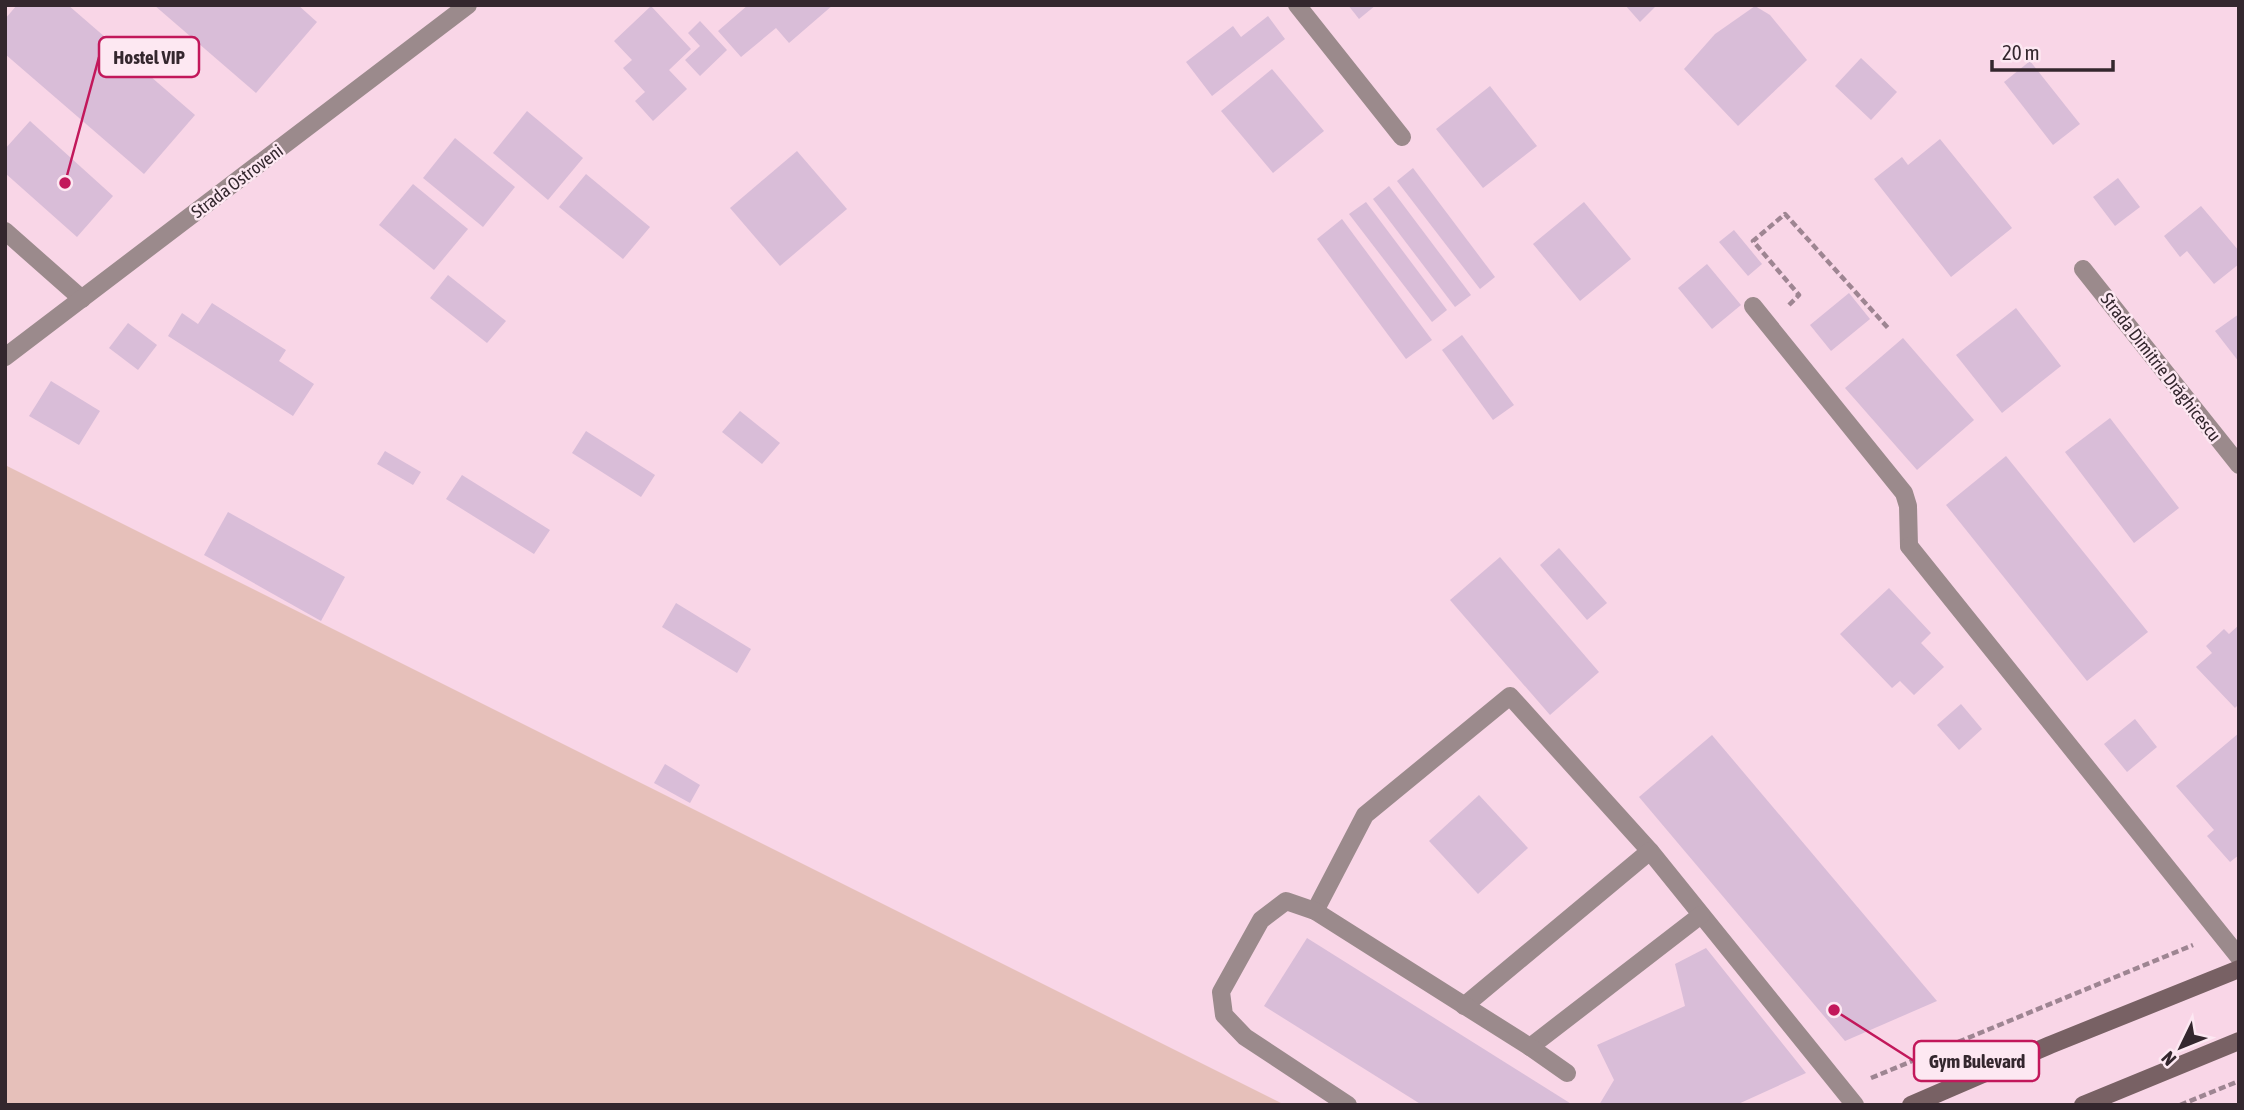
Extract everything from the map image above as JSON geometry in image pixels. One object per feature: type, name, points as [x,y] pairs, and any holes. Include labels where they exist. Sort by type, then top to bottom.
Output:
[{"type":"main road","points":[[1911,1105],[2050,1045],[2239,969]]},
{"type":"main road","points":[[2083,1105],[2239,1041]]},
{"type":"street","name":"Strada Ostroveni","points":[[5,356],[468,5]]},
{"type":"street","points":[[1297,5],[1402,137]]},
{"type":"street","points":[[5,231],[82,299]]},
{"type":"street","name":"Strada Dimitrie Drăghicescu","points":[[2083,269],[2239,465]]},
{"type":"street","points":[[1753,306],[1904,493],[1908,506],[1909,546],[2239,957]]},
{"type":"street","points":[[1315,911],[1365,815],[1510,696],[1650,851],[1855,1105]]},
{"type":"street","points":[[1464,1006],[1650,851]]},
{"type":"street","points":[[1348,1105],[1245,1037],[1224,1015],[1221,992],[1261,920],[1286,901],[1315,911],[1567,1073]]},
{"type":"street","points":[[1530,1047],[1701,915]]},
{"type":"path","points":[[1767,323],[1799,295],[1753,241],[1785,214],[1888,328]]},
{"type":"path","points":[[1843,1090],[2220,934]]},
{"type":"path","points":[[2180,1105],[2239,1081]]},
{"type":"shaded area","points":[[5,465],[1285,1105],[5,1105]]},
{"type":"building","points":[[17,5],[68,5],[195,115],[144,174],[5,54],[5,19]]},
{"type":"building","points":[[154,5],[298,5],[317,22],[256,93]]},
{"type":"building","points":[[748,5],[833,5],[789,43],[776,28],[741,57],[718,31]]},
{"type":"building","points":[[1348,5],[1376,5],[1359,19]]},
{"type":"building","points":[[1625,5],[1657,5],[1640,22]]},
{"type":"building","points":[[651,6],[691,49],[669,70],[687,89],[653,121],[635,101],[645,92],[623,68],[632,60],[614,41]]},
{"type":"building","points":[[1755,6],[1770,15],[1807,60],[1738,126],[1684,69],[1715,34]]},
{"type":"building","points":[[1268,16],[1285,39],[1212,96],[1186,62],[1233,26],[1241,37]]},
{"type":"building","points":[[700,21],[727,50],[700,76],[685,60],[700,46],[688,33]]},
{"type":"building","points":[[1861,58],[1897,92],[1871,120],[1835,86]]},
{"type":"building","points":[[2030,61],[2080,124],[2053,145],[2004,82]]},
{"type":"building","points":[[1272,69],[1324,131],[1273,173],[1221,111]]},
{"type":"building","points":[[1490,86],[1537,146],[1483,188],[1436,129]]},
{"type":"building","points":[[527,111],[583,158],[548,200],[493,153]]},
{"type":"building","points":[[30,121],[113,196],[77,237],[5,173],[5,149]]},
{"type":"building","points":[[455,138],[515,187],[483,227],[423,178]]},
{"type":"building","points":[[1940,139],[2012,228],[1951,277],[1874,179],[1902,157],[1908,165]]},
{"type":"building","points":[[797,151],[847,209],[780,266],[730,208]]},
{"type":"building","points":[[1413,168],[1495,277],[1480,289],[1397,181]]},
{"type":"building","points":[[586,174],[650,227],[623,259],[559,207]]},
{"type":"building","points":[[2118,178],[2140,207],[2115,226],[2093,197]]},
{"type":"building","points":[[413,184],[468,229],[434,270],[379,225]]},
{"type":"building","points":[[1389,186],[1471,295],[1455,307],[1373,199]]},
{"type":"building","points":[[1366,202],[1447,310],[1432,322],[1349,214]]},
{"type":"building","points":[[1584,202],[1631,259],[1580,301],[1533,244]]},
{"type":"building","points":[[2201,206],[2239,251],[2239,264],[2214,284],[2187,251],[2180,257],[2164,236]]},
{"type":"building","points":[[1342,219],[1432,340],[1406,359],[1317,239]]},
{"type":"building","points":[[1734,230],[1762,264],[1748,276],[1719,242]]},
{"type":"building","points":[[1707,264],[1741,305],[1712,329],[1678,288]]},
{"type":"building","points":[[448,275],[506,321],[487,343],[430,298]]},
{"type":"building","points":[[1849,293],[1870,319],[1831,351],[1810,325]]},
{"type":"building","points":[[212,303],[286,350],[279,361],[314,384],[293,416],[168,336],[182,313],[198,324]]},
{"type":"building","points":[[2016,308],[2061,366],[2002,413],[1956,355]]},
{"type":"building","points":[[2239,314],[2239,362],[2215,331]]},
{"type":"building","points":[[128,323],[157,345],[138,370],[109,348]]},
{"type":"building","points":[[1462,335],[1514,405],[1493,420],[1442,350]]},
{"type":"building","points":[[1903,338],[1974,420],[1917,470],[1845,388]]},
{"type":"building","points":[[51,381],[100,411],[79,445],[29,416]]},
{"type":"building","points":[[740,411],[780,443],[762,464],[722,432]]},
{"type":"building","points":[[2110,418],[2179,508],[2134,543],[2065,452]]},
{"type":"building","points":[[586,431],[655,475],[641,497],[572,453]]},
{"type":"building","points":[[385,451],[421,472],[413,485],[377,464]]},
{"type":"building","points":[[2006,456],[2148,632],[2087,681],[1946,505]]},
{"type":"building","points":[[462,475],[550,530],[534,554],[446,499]]},
{"type":"building","points":[[228,512],[345,577],[321,621],[204,555]]},
{"type":"building","points":[[1559,548],[1607,603],[1587,620],[1540,565]]},
{"type":"building","points":[[1500,557],[1599,672],[1550,715],[1450,600]]},
{"type":"building","points":[[1889,588],[1931,633],[1921,643],[1944,667],[1914,695],[1900,681],[1892,688],[1840,634]]},
{"type":"building","points":[[676,603],[751,649],[737,673],[662,627]]},
{"type":"building","points":[[2239,625],[2239,704],[2235,708],[2196,667],[2212,653],[2206,646],[2224,629],[2229,634]]},
{"type":"building","points":[[1961,704],[1982,729],[1959,750],[1937,725]]},
{"type":"building","points":[[2135,719],[2157,747],[2127,772],[2104,744]]},
{"type":"building","points":[[2239,733],[2239,855],[2230,862],[2207,836],[2214,830],[2176,786]]},
{"type":"building","points":[[1712,735],[1937,1001],[1845,1041],[1639,797]]},
{"type":"building","points":[[665,764],[700,785],[690,803],[654,783]]},
{"type":"building","points":[[1479,795],[1528,848],[1478,894],[1429,841]]},
{"type":"building","points":[[1307,938],[1573,1105],[1422,1105],[1264,1006]]},
{"type":"building","points":[[1706,948],[1806,1073],[1736,1105],[1599,1105],[1614,1080],[1597,1045],[1685,1006],[1675,964]]},
{"type":"place","name":"Hostel VIP","points":[[65,183]]},
{"type":"place","name":"Gym Bulevard","points":[[1834,1010]]}]
